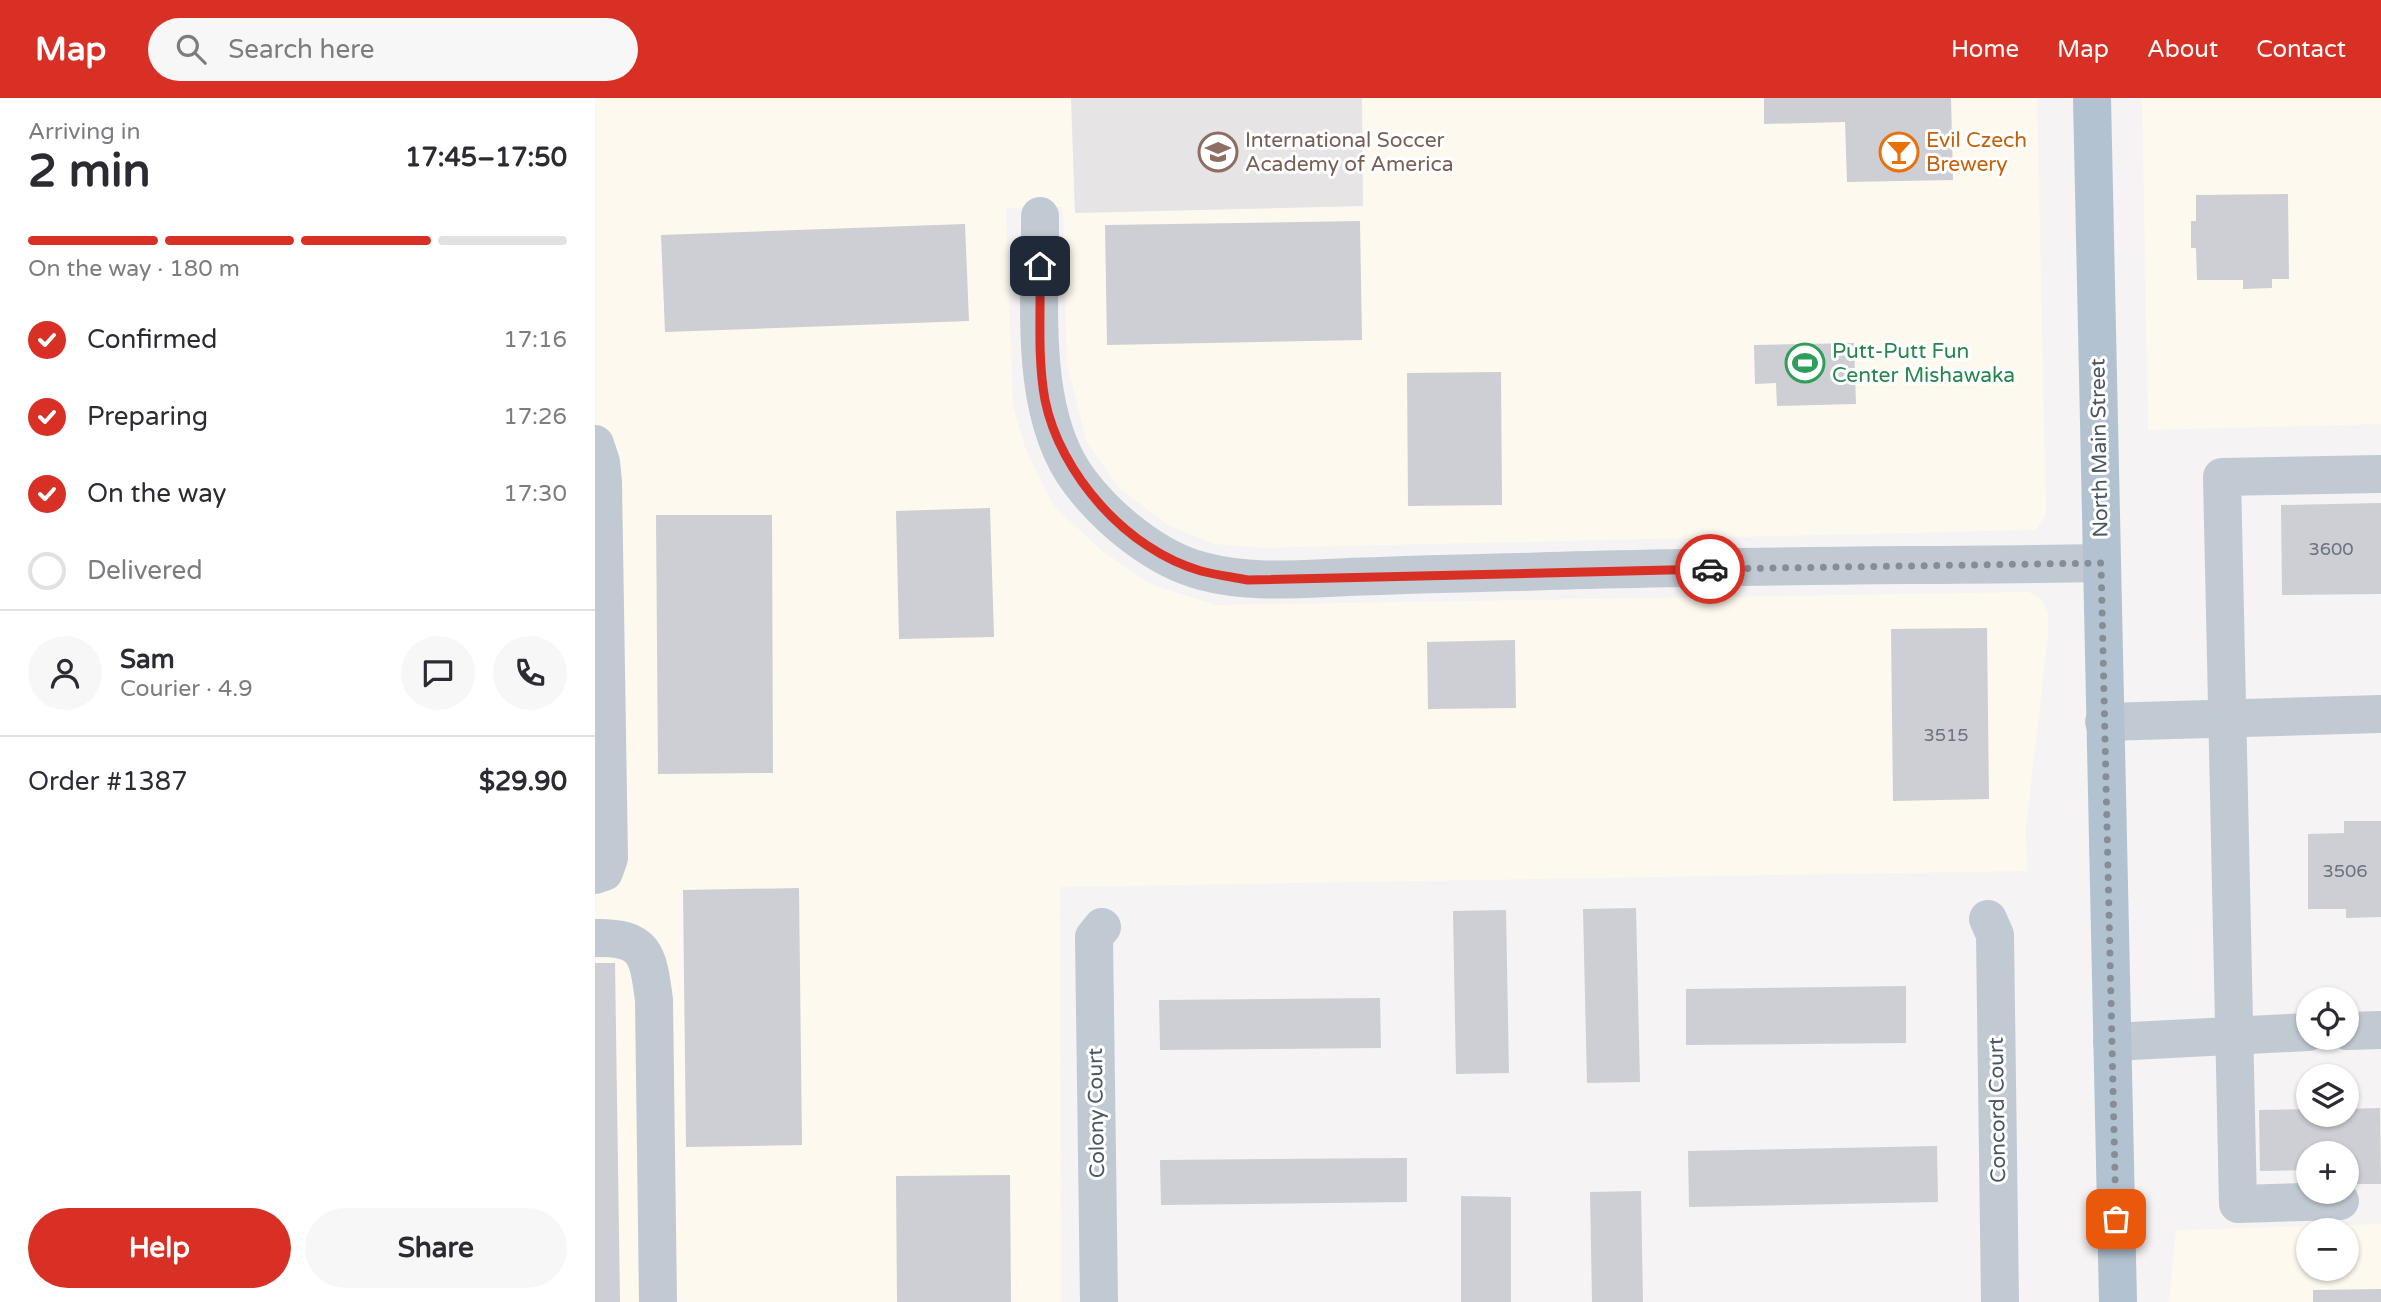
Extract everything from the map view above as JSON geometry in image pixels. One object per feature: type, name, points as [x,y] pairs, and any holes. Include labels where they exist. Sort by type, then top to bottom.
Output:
[{"type":"main road","name":"North Main Street","points":[[2092,98],[2118,1302]]},
{"type":"street","points":[[1040,216],[1041,365],[1045,400],[1059,442],[1078,480],[1101,506],[1125,528],[1160,551],[1199,571],[1248,580],[1548,571],[2101,563]]},
{"type":"street","points":[[595,444],[601,462],[603,482],[609,858],[604,872],[595,874]]},
{"type":"street","points":[[2296,1202],[2238,1203],[2222,477],[2381,474]]},
{"type":"street","points":[[2104,722],[2381,714]]},
{"type":"street","name":"Concord Court","points":[[1988,919],[1995,935],[2000,1302]]},
{"type":"street","name":"Colony Court","points":[[1099,1302],[1094,937],[1102,927]]},
{"type":"street","points":[[595,937],[628,939],[638,945],[650,970],[654,1000],[659,1302]]},
{"type":"street","points":[[2359,1031],[2381,1030]]},
{"type":"street","points":[[2112,1042],[2296,1032]]},
{"type":"shaded area","points":[[595,98],[1071,98],[1075,213],[1363,206],[1361,98],[2037,98],[2046,515],[2036,530],[1262,548],[1214,544],[1168,525],[1119,488],[1087,443],[1067,364],[1063,207],[1006,208],[1013,406],[1026,450],[1054,506],[1101,550],[1152,585],[1217,605],[2029,592],[2041,599],[2048,612],[2048,635],[2026,829],[2027,871],[1060,887],[1061,1302],[595,1302]]},
{"type":"shaded area","name":"International Soccer Academy of America","points":[[1071,98],[1362,98],[1363,206],[1075,213]]},
{"type":"shaded area","points":[[2142,98],[2381,98],[2381,424],[2148,430]]},
{"type":"shaded area","points":[[2381,1224],[2381,1302],[2169,1302],[2176,1230],[2296,1226],[2296,1281],[2359,1281],[2359,1225]]},
{"type":"building","name":"Evil Czech Brewery","points":[[1764,98],[1951,98],[1953,180],[1847,182],[1845,122],[1764,124]]},
{"type":"building","points":[[2288,194],[2289,279],[2272,279],[2272,288],[2243,289],[2243,280],[2197,280],[2196,248],[2191,248],[2191,221],[2196,221],[2196,195]]},
{"type":"building","points":[[1360,221],[1362,340],[1107,345],[1105,225]]},
{"type":"building","points":[[965,224],[969,321],[665,332],[661,235]]},
{"type":"building","name":"Putt-Putt Fun Center Mishawaka","points":[[1854,343],[1856,404],[1777,406],[1776,383],[1755,384],[1754,345]]},
{"type":"building","points":[[1501,372],[1502,505],[1408,506],[1407,373]]},
{"type":"building","points":[[2381,503],[2381,594],[2282,595],[2281,505]]},
{"type":"building","points":[[990,508],[994,637],[899,639],[896,511]]},
{"type":"building","points":[[656,515],[772,515],[773,773],[658,774]]},
{"type":"building","points":[[1987,628],[1989,799],[1893,801],[1891,629]]},
{"type":"building","points":[[1515,640],[1516,708],[1428,709],[1427,642]]},
{"type":"building","points":[[2344,821],[2381,821],[2381,917],[2346,918],[2346,909],[2308,909],[2308,834],[2344,833]]},
{"type":"building","points":[[799,888],[802,1145],[686,1147],[683,890]]},
{"type":"building","points":[[1636,908],[1640,1082],[1587,1083],[1583,909]]},
{"type":"building","points":[[1506,910],[1509,1073],[1456,1074],[1453,911]]},
{"type":"building","points":[[595,963],[615,963],[620,1302],[595,1302]]},
{"type":"building","points":[[1906,986],[1906,1043],[1686,1045],[1686,989]]},
{"type":"building","points":[[1380,998],[1381,1048],[1160,1050],[1159,1000]]},
{"type":"building","points":[[2380,1108],[2381,1184],[2359,1184],[2359,1141],[2296,1141],[2296,1170],[2260,1171],[2259,1110],[2296,1109],[2296,1127],[2359,1127],[2359,1109]]},
{"type":"building","points":[[1937,1146],[1938,1202],[1689,1207],[1688,1151]]},
{"type":"building","points":[[1407,1158],[1407,1202],[1161,1205],[1160,1160]]},
{"type":"building","points":[[1010,1175],[1011,1302],[897,1302],[896,1176]]},
{"type":"building","points":[[1641,1191],[1643,1302],[1592,1302],[1590,1192]]},
{"type":"building","points":[[1461,1196],[1511,1197],[1511,1302],[1461,1302]]},
{"type":"building","points":[[2381,1289],[2381,1302],[2313,1302],[2313,1290]]},
{"type":"way so far","points":[[1710,569],[2101,563],[2116,1219]]},
{"type":"place","name":"International Soccer Academy of America","points":[[1218,152]]},
{"type":"place","name":"Evil Czech Brewery","points":[[1899,152]]},
{"type":"place","name":"Putt-Putt Fun Center Mishawaka","points":[[1805,363]]},
{"type":"route","points":[[1040,266],[1041,365],[1045,400],[1059,442],[1078,480],[1125,528],[1160,551],[1199,571],[1248,580],[1710,569]]}]
